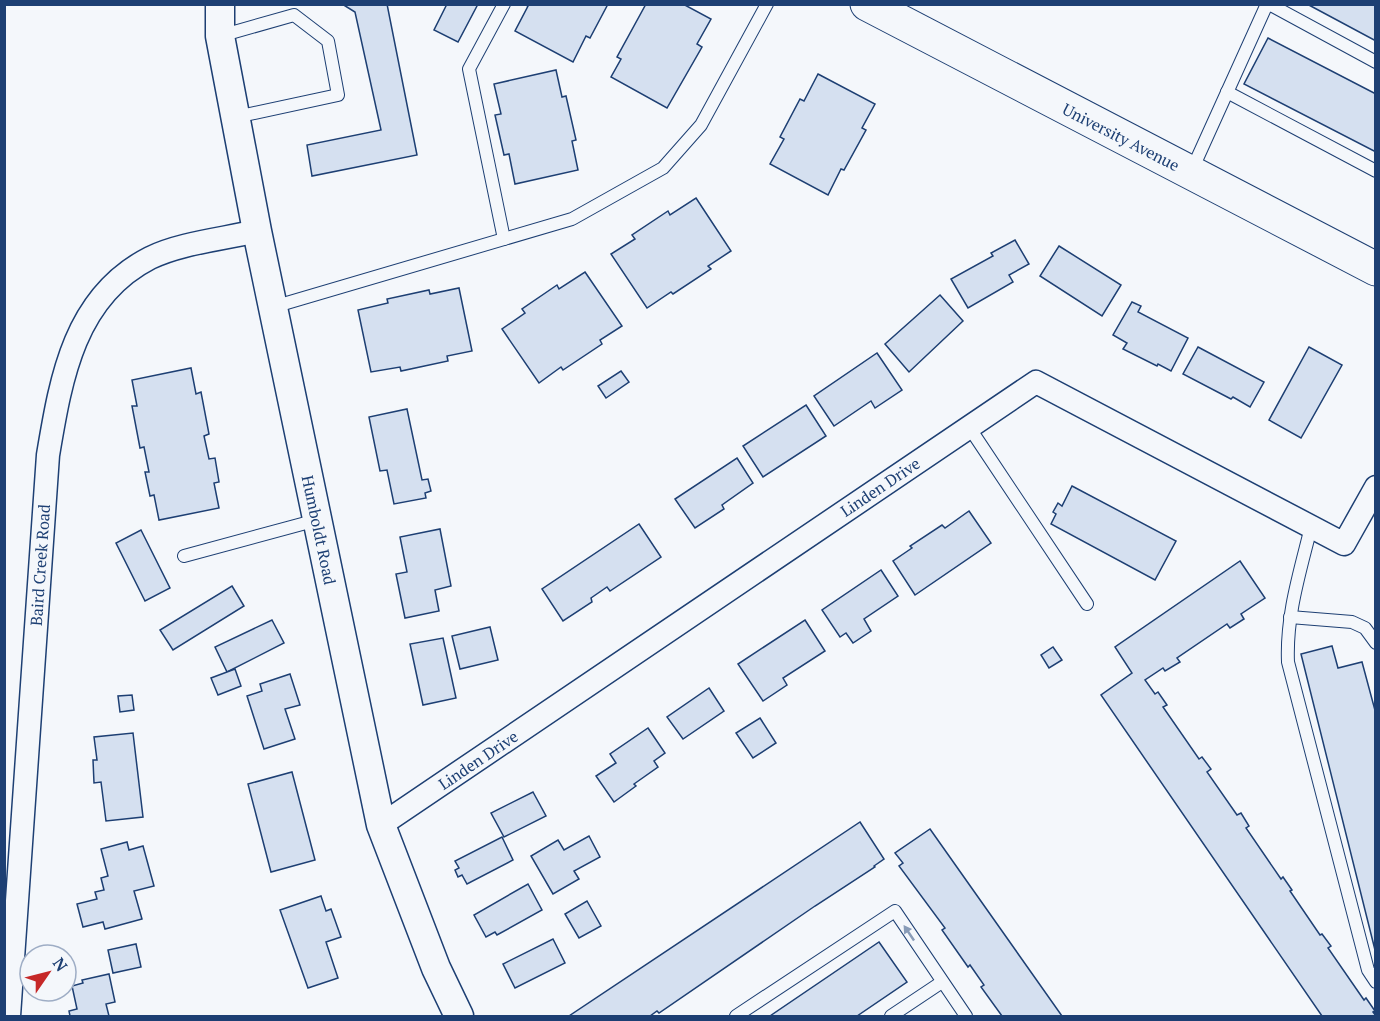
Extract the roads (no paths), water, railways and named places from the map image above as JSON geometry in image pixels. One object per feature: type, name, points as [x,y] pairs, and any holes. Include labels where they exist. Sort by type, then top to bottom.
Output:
[{"type":"main road","name":"University Avenue","points":[[867,4],[1376,269]]},
{"type":"street","name":"Humboldt Road","points":[[206,4],[220,34]]},
{"type":"street","name":"Humboldt Road","points":[[220,4],[220,34],[257,231],[381,825],[436,968],[459,1017]]},
{"type":"street","name":"Baird Creek Road","points":[[9,1017],[13,815],[48,455],[57,403],[74,345],[87,315],[105,291],[126,273],[151,257],[257,231]]},
{"type":"street","name":"Linden Drive","points":[[381,825],[1036,382],[1344,544],[1376,487]]},
{"type":"lane","points":[[504,4],[469,69],[504,239]]},
{"type":"lane","points":[[273,307],[572,219],[663,168],[701,125],[767,4]]},
{"type":"lane","points":[[1191,173],[1268,4],[1376,62]]},
{"type":"lane","points":[[220,34],[294,15],[328,41],[338,95],[236,117]]},
{"type":"lane","points":[[1227,92],[1376,171]]},
{"type":"lane","points":[[969,427],[1087,604]]},
{"type":"lane","points":[[184,556],[317,520]]},
{"type":"lane","points":[[1311,527],[1292,602],[1287,638],[1288,662],[1368,970],[1376,982]]},
{"type":"lane","points":[[1290,617],[1352,622],[1365,628],[1376,643]]},
{"type":"lane","points":[[736,1017],[895,911],[966,1017]]},
{"type":"lane","points":[[891,1017],[942,982]]}]
